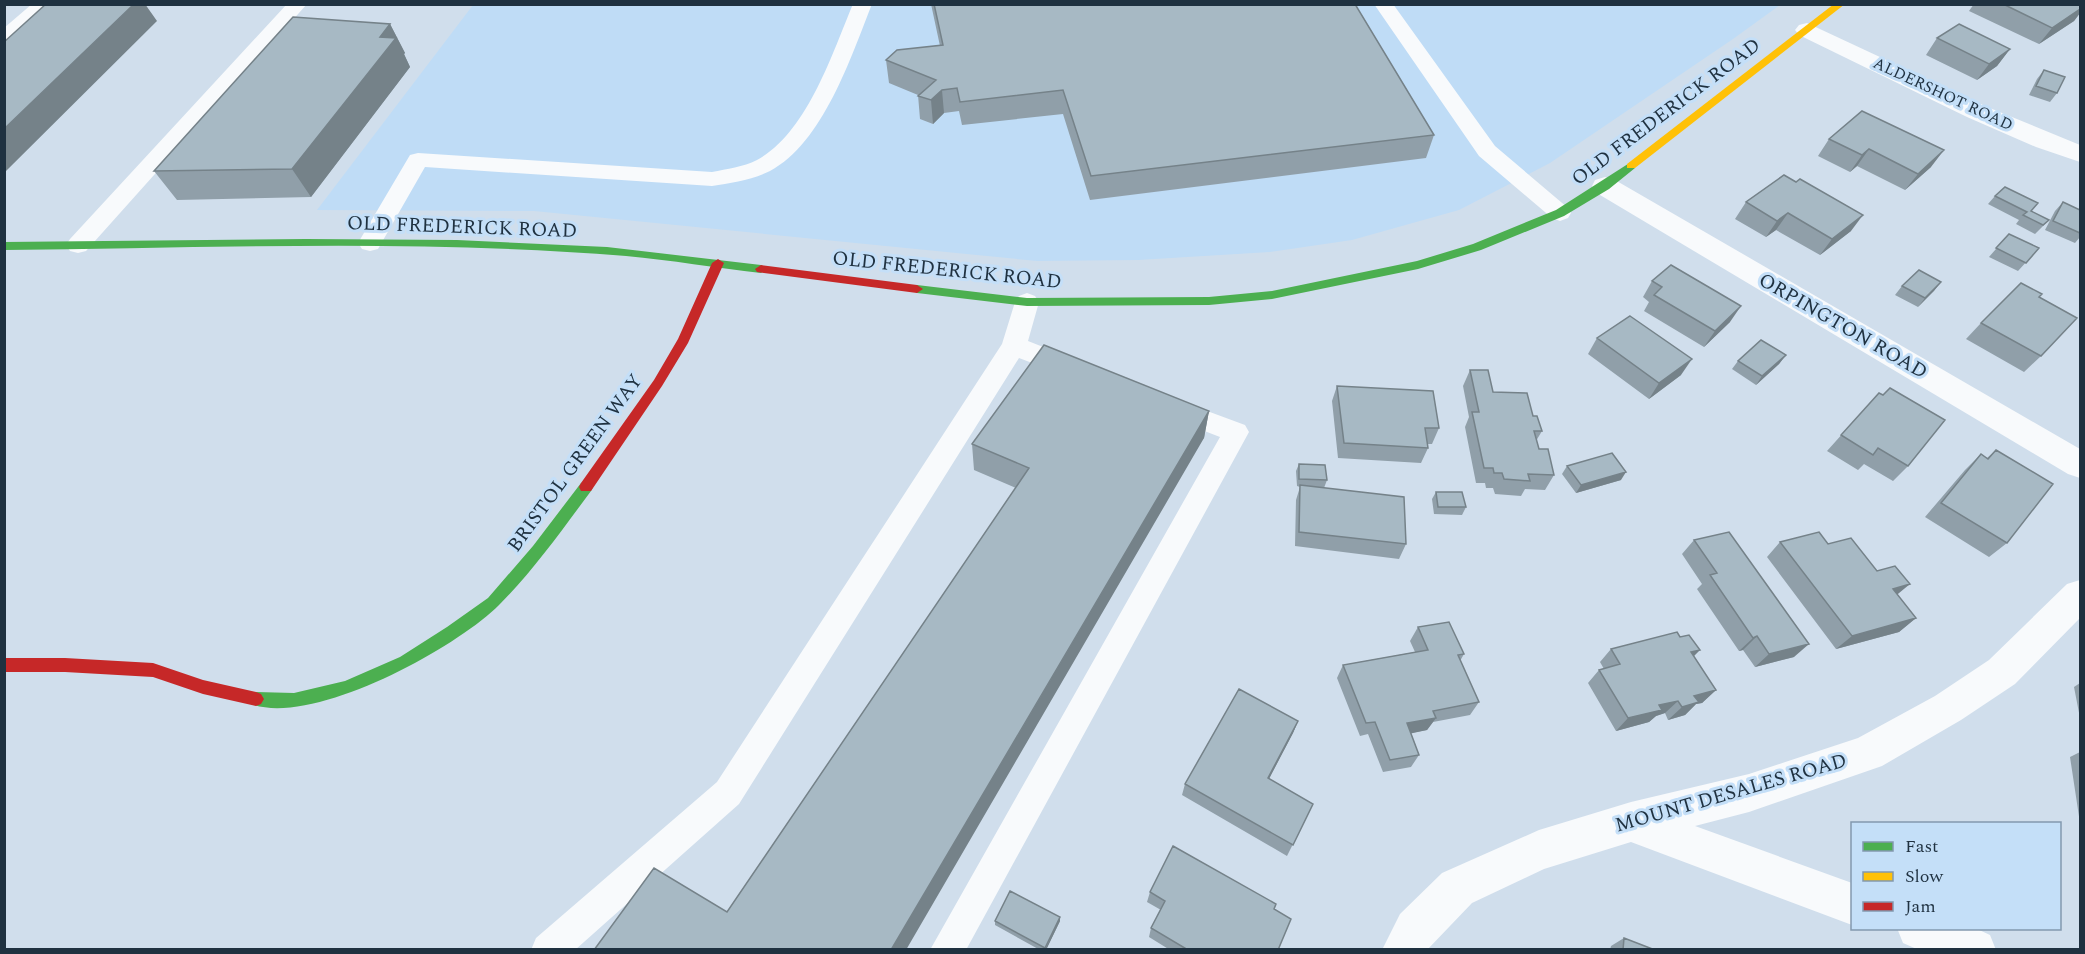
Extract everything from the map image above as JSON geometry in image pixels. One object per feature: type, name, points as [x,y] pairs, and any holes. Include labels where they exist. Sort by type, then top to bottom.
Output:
[{"type":"street","points":[[5,40],[46,4]]},
{"type":"street","name":"OLD FREDERICK ROAD","points":[[4,246],[370,243],[610,251],[1027,302],[1209,301],[1272,295],[1418,265],[1478,247],[1560,213],[1605,186],[1841,4]]},
{"type":"street","name":"ALDERSHOT ROAD","points":[[1807,30],[2036,138],[2080,154]]},
{"type":"street","name":"ORPINGTON ROAD","points":[[1605,186],[2080,465]]},
{"type":"street","name":"BRISTOL GREEN WAY","points":[[4,665],[65,665],[153,670],[203,687],[254,699],[294,700],[347,688],[405,662],[493,602],[538,550],[576,501],[658,382],[684,340],[718,263]]},
{"type":"street","name":"MOUNT DESALES ROAD","points":[[1403,950],[1415,929],[1457,888],[1539,850],[1631,822],[1749,792],[1868,753],[1948,708],[2002,672],[2080,595]]},
{"type":"street","points":[[1631,822],[1851,904]]},
{"type":"street","points":[[1923,930],[1975,950]]},
{"type":"lane","points":[[78,245],[298,4]]},
{"type":"lane","points":[[370,243],[418,159],[712,179],[742,174],[769,162],[797,139],[833,75],[863,4]]},
{"type":"lane","points":[[1383,4],[1487,152],[1560,213]]},
{"type":"lane","points":[[548,950],[728,792],[1014,346],[1027,302]]},
{"type":"lane","points":[[1014,346],[1092,376]]},
{"type":"lane","points":[[947,950],[1236,432],[1147,398]]},
{"type":"shaded area","points":[[473,5],[1780,5],[1550,163],[1459,210],[1352,240],[1270,252],[1138,260],[1037,261],[534,211],[317,210]]},
{"type":"building","points":[[46,4],[134,4],[4,129],[4,42]]},
{"type":"building","points":[[934,4],[1355,4],[1434,135],[1091,176],[1063,90],[960,102],[957,88],[942,90],[931,100],[918,96],[936,80],[886,60],[897,50],[943,45]]},
{"type":"building","points":[[2003,4],[2080,4],[2080,9],[2052,28]]},
{"type":"building","points":[[293,17],[390,24],[380,37],[396,38],[292,169],[154,171]]},
{"type":"building","points":[[1959,24],[2010,49],[1989,64],[1937,38]]},
{"type":"building","points":[[2044,70],[2065,77],[2057,93],[2036,86]]},
{"type":"building","points":[[1862,111],[1944,150],[1918,174],[1869,149],[1862,155],[1829,139]]},
{"type":"building","points":[[1784,175],[1796,182],[1800,179],[1863,215],[1832,239],[1788,213],[1777,221],[1746,202]]},
{"type":"building","points":[[2005,187],[2038,203],[2031,211],[2049,220],[2043,225],[2023,215],[2027,212],[1995,196]]},
{"type":"building","points":[[2063,202],[2080,210],[2080,233],[2053,221]]},
{"type":"building","points":[[2009,234],[2039,248],[2026,263],[1996,248]]},
{"type":"building","points":[[1671,265],[1741,306],[1715,331],[1654,295],[1662,287],[1652,281]]},
{"type":"building","points":[[1919,270],[1941,282],[1925,298],[1902,286]]},
{"type":"building","points":[[2021,283],[2042,294],[2039,297],[2077,318],[2041,356],[1981,323]]},
{"type":"building","points":[[1630,316],[1692,359],[1659,383],[1597,338]]},
{"type":"building","points":[[1761,340],[1786,355],[1762,376],[1738,361]]},
{"type":"building","points":[[1044,345],[1209,411],[891,950],[594,950],[654,868],[727,912],[1029,468],[972,444]]},
{"type":"building","points":[[1470,370],[1488,370],[1493,392],[1527,393],[1533,416],[1537,416],[1542,431],[1534,431],[1539,449],[1548,449],[1554,475],[1528,474],[1530,481],[1504,479],[1502,473],[1494,473],[1493,468],[1484,468],[1472,412],[1479,412]]},
{"type":"building","points":[[1337,386],[1433,391],[1439,428],[1425,428],[1428,448],[1344,443]]},
{"type":"building","points":[[1890,388],[1945,420],[1908,466],[1878,448],[1873,455],[1841,435],[1879,393],[1883,395]]},
{"type":"building","points":[[1996,450],[2053,484],[2007,543],[1941,503],[1981,454],[1988,459]]},
{"type":"building","points":[[1612,453],[1626,472],[1581,485],[1567,466]]},
{"type":"building","points":[[1299,464],[1325,465],[1327,480],[1299,479]]},
{"type":"building","points":[[1300,485],[1404,497],[1406,544],[1299,532]]},
{"type":"building","points":[[1436,492],[1462,492],[1466,507],[1438,507]]},
{"type":"building","points":[[1729,532],[1809,644],[1769,654],[1757,636],[1753,638],[1710,575],[1717,573],[1694,540]]},
{"type":"building","points":[[1819,532],[1828,544],[1851,538],[1877,571],[1895,566],[1910,584],[1893,589],[1916,618],[1852,636],[1780,542]]},
{"type":"building","points":[[1449,622],[1464,654],[1458,655],[1479,702],[1433,711],[1436,718],[1407,723],[1419,755],[1390,760],[1375,722],[1366,723],[1343,665],[1428,650],[1418,627]]},
{"type":"building","points":[[1677,632],[1680,637],[1689,635],[1700,650],[1691,652],[1716,690],[1694,696],[1699,702],[1682,707],[1678,701],[1659,705],[1662,710],[1628,718],[1599,670],[1620,664],[1611,649]]},
{"type":"building","points":[[1239,689],[1298,721],[1268,778],[1313,804],[1293,845],[1185,784]]},
{"type":"building","points":[[1173,846],[1276,904],[1274,909],[1291,919],[1278,950],[1188,950],[1151,928],[1165,901],[1150,892]]},
{"type":"building","points":[[1010,891],[1060,917],[1045,948],[995,921]]},
{"type":"building","points":[[1624,938],[1655,950],[1623,950]]},
{"type":"traffic: fast","points":[[917,289],[1027,302],[1209,301],[1272,295],[1418,265],[1477,247],[1560,213],[1605,186],[1631,166]]},
{"type":"traffic: fast","points":[[4,246],[457,244],[626,252],[761,269]]},
{"type":"traffic: fast","points":[[256,699],[294,700],[347,688],[405,662],[452,632],[493,602],[538,550],[586,487]]},
{"type":"traffic: slow","points":[[1631,166],[1841,4]]},
{"type":"traffic: jam","points":[[586,487],[658,383],[684,340],[718,263]]},
{"type":"traffic: jam","points":[[761,269],[917,289]]},
{"type":"traffic: jam","points":[[4,665],[65,665],[153,670],[203,687],[256,699]]}]
